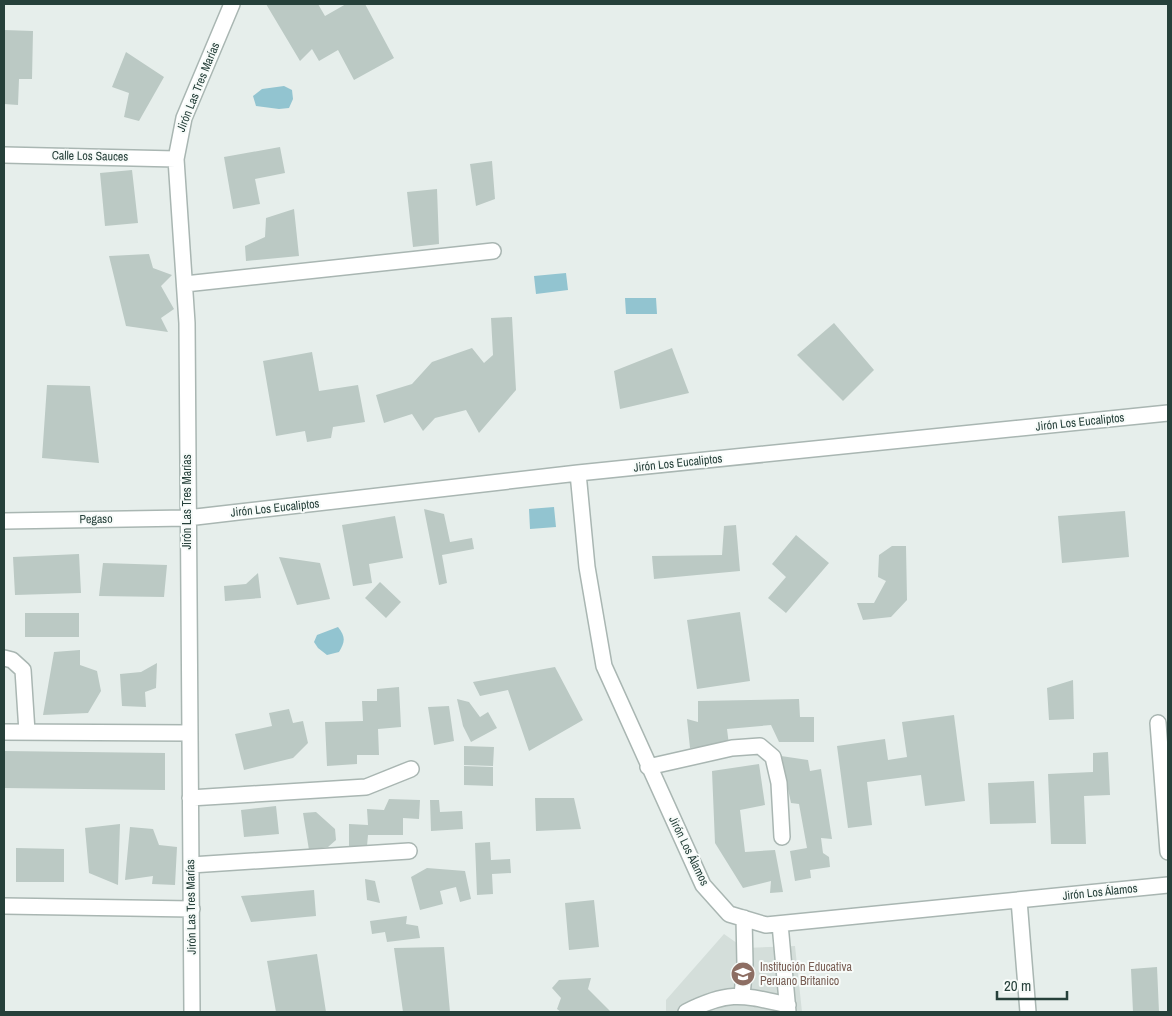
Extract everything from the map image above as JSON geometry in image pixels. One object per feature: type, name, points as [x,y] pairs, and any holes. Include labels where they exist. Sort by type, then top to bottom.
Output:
[{"type":"street","name":"Jirón Las Tres Marías","points":[[192,1012],[185,284],[176,159],[184,118],[232,4]]},
{"type":"street","name":"Calle Los Sauces","points":[[4,155],[176,159]]},
{"type":"street","points":[[185,284],[493,251]]},
{"type":"street","name":"Jirón Los Eucaliptos","points":[[187,518],[578,474],[1168,413]]},
{"type":"street","name":"Jirón Los Álamos","points":[[578,474],[587,567],[604,666],[648,767],[703,885],[729,914],[766,925],[1168,885]]},
{"type":"street","name":"Pegaso","points":[[4,521],[187,518]]},
{"type":"street","points":[[4,658],[12,660],[23,670],[27,732]]},
{"type":"street","points":[[1158,723],[1168,852]]},
{"type":"street","points":[[4,732],[190,733]]},
{"type":"street","points":[[648,767],[732,748],[760,746],[773,757],[779,783],[782,837]]},
{"type":"street","points":[[190,798],[366,787],[411,769]]},
{"type":"street","points":[[191,865],[409,851]]},
{"type":"street","points":[[1019,900],[1028,1012]]},
{"type":"street","points":[[4,906],[192,909]]},
{"type":"street","points":[[742,996],[745,964],[744,918]]},
{"type":"street","points":[[686,1012],[712,999],[742,996],[788,1009],[780,924]]},
{"type":"shaded area","name":"Institución Educativa Peruano Britanico","points":[[724,934],[744,948],[795,946],[802,1012],[666,1012],[666,1000]]},
{"type":"water","points":[[284,86],[292,90],[293,99],[289,108],[279,109],[256,106],[253,96],[262,89]]},
{"type":"water","points":[[566,273],[568,290],[536,294],[534,276]]},
{"type":"water","points":[[625,298],[656,298],[657,314],[626,314]]},
{"type":"water","points":[[554,507],[556,527],[530,529],[529,509]]},
{"type":"water","points":[[338,627],[344,640],[339,652],[327,655],[314,642],[317,635]]},
{"type":"building","points":[[266,4],[318,4],[325,16],[346,4],[365,4],[394,58],[354,80],[338,50],[319,61],[312,49],[300,61]]},
{"type":"building","points":[[4,30],[33,31],[32,79],[19,79],[18,105],[4,104]]},
{"type":"building","points":[[126,52],[164,77],[139,121],[124,117],[129,93],[112,87]]},
{"type":"building","points":[[280,147],[285,173],[255,179],[260,204],[233,209],[224,157]]},
{"type":"building","points":[[492,161],[495,199],[476,206],[470,164]]},
{"type":"building","points":[[132,170],[138,223],[105,226],[100,173]]},
{"type":"building","points":[[437,189],[439,244],[413,247],[407,192]]},
{"type":"building","points":[[294,209],[299,256],[246,261],[245,246],[265,237],[266,218]]},
{"type":"building","points":[[149,254],[153,268],[172,275],[161,286],[174,309],[161,318],[168,332],[126,326],[109,256]]},
{"type":"building","points":[[512,317],[516,390],[479,433],[466,410],[435,418],[423,431],[412,414],[384,423],[376,395],[412,384],[432,362],[472,348],[484,363],[493,355],[491,318]]},
{"type":"building","points":[[834,323],[874,370],[843,401],[797,355]]},
{"type":"building","points":[[672,348],[689,393],[620,409],[614,371]]},
{"type":"building","points":[[312,352],[319,391],[358,385],[365,422],[333,427],[331,438],[307,442],[305,431],[276,436],[263,361]]},
{"type":"building","points":[[47,385],[90,386],[99,463],[42,458]]},
{"type":"building","points":[[424,509],[444,514],[450,542],[472,538],[474,549],[442,555],[447,583],[439,585]]},
{"type":"building","points":[[1125,511],[1129,557],[1062,563],[1058,516]]},
{"type":"building","points":[[395,516],[403,558],[369,564],[372,583],[353,586],[342,525]]},
{"type":"building","points":[[736,525],[740,571],[654,579],[652,556],[722,555],[724,526]]},
{"type":"building","points":[[796,535],[829,563],[786,613],[768,598],[786,577],[772,564]]},
{"type":"building","points":[[892,546],[906,546],[907,600],[891,617],[863,620],[857,603],[874,603],[886,581],[878,577],[879,555]]},
{"type":"building","points":[[79,554],[81,593],[15,595],[13,557]]},
{"type":"building","points":[[279,557],[320,563],[330,599],[297,605]]},
{"type":"building","points":[[103,563],[167,565],[164,597],[99,596]]},
{"type":"building","points":[[258,573],[261,598],[225,601],[224,586],[246,584]]},
{"type":"building","points":[[380,582],[401,602],[386,618],[365,598]]},
{"type":"building","points":[[740,612],[750,681],[697,689],[687,620]]},
{"type":"building","points":[[25,613],[79,613],[79,637],[25,637]]},
{"type":"building","points":[[80,650],[80,665],[97,671],[101,691],[88,713],[43,715],[54,652]]},
{"type":"building","points":[[157,663],[156,688],[145,692],[146,707],[122,706],[120,674],[141,672]]},
{"type":"building","points":[[555,667],[583,720],[529,751],[508,690],[480,696],[473,682]]},
{"type":"building","points":[[1073,680],[1074,719],[1049,720],[1047,688]]},
{"type":"building","points":[[399,687],[401,727],[378,729],[379,755],[357,755],[357,764],[327,766],[325,722],[363,721],[362,701],[377,701],[377,689]]},
{"type":"building","points":[[457,699],[469,702],[480,717],[488,712],[497,728],[471,742],[463,726]]},
{"type":"building","points":[[799,699],[800,717],[814,717],[814,742],[779,742],[771,725],[727,729],[729,745],[690,748],[687,719],[698,722],[698,701]]},
{"type":"building","points":[[449,706],[454,741],[434,745],[428,707]]},
{"type":"building","points":[[289,709],[293,723],[303,721],[308,743],[293,758],[244,770],[235,734],[272,726],[269,713]]},
{"type":"building","points":[[954,715],[965,801],[925,806],[921,775],[867,782],[872,825],[848,828],[837,746],[885,739],[888,760],[907,757],[902,722]]},
{"type":"building","points":[[464,746],[494,747],[493,766],[464,765]]},
{"type":"building","points":[[4,751],[165,753],[165,790],[4,788]]},
{"type":"building","points":[[1108,752],[1110,795],[1084,796],[1086,844],[1051,844],[1048,774],[1093,772],[1093,753]]},
{"type":"building","points":[[781,756],[808,760],[810,771],[821,769],[832,839],[821,838],[823,853],[829,857],[830,867],[810,870],[811,878],[795,881],[790,851],[807,848],[799,804],[791,803]]},
{"type":"building","points":[[759,764],[765,805],[740,810],[745,852],[775,850],[783,892],[770,893],[771,881],[743,888],[715,843],[712,771]]},
{"type":"building","points":[[464,766],[493,767],[493,786],[464,785]]},
{"type":"building","points":[[1034,781],[1036,823],[990,824],[988,783]]},
{"type":"building","points":[[535,798],[574,798],[581,829],[536,831]]},
{"type":"building","points":[[389,799],[420,800],[419,819],[403,818],[403,835],[368,835],[367,846],[349,846],[349,824],[368,825],[367,809],[384,810]]},
{"type":"building","points":[[430,800],[439,800],[440,812],[462,811],[463,829],[431,831]]},
{"type":"building","points":[[276,806],[279,834],[244,837],[241,810]]},
{"type":"building","points":[[316,812],[335,829],[336,840],[328,847],[309,850],[303,813]]},
{"type":"building","points":[[120,824],[118,885],[89,873],[85,828]]},
{"type":"building","points":[[130,827],[153,829],[159,845],[177,847],[175,885],[152,884],[153,876],[125,880]]},
{"type":"building","points":[[490,842],[491,860],[510,859],[511,873],[492,874],[493,894],[477,895],[475,843]]},
{"type":"building","points":[[16,848],[64,849],[64,882],[16,882]]},
{"type":"building","points":[[427,868],[465,871],[471,899],[460,902],[456,887],[440,891],[443,904],[420,910],[411,877]]},
{"type":"building","points":[[365,879],[375,881],[380,903],[367,900]]},
{"type":"building","points":[[314,890],[316,916],[251,922],[241,896]]},
{"type":"building","points":[[594,900],[599,947],[569,950],[565,903]]},
{"type":"building","points":[[407,916],[406,924],[418,926],[420,938],[387,942],[385,932],[372,934],[370,921]]},
{"type":"building","points":[[444,947],[450,1012],[403,1012],[394,948]]},
{"type":"building","points":[[317,954],[326,1012],[276,1012],[267,961]]},
{"type":"building","points":[[1157,967],[1159,1012],[1133,1012],[1131,969]]},
{"type":"building","points":[[591,978],[588,989],[611,1012],[561,1012],[557,1009],[561,998],[552,988],[559,980]]},
{"type":"place","name":"Institución Educativa Peruano Britanico","points":[[743,974]]}]
